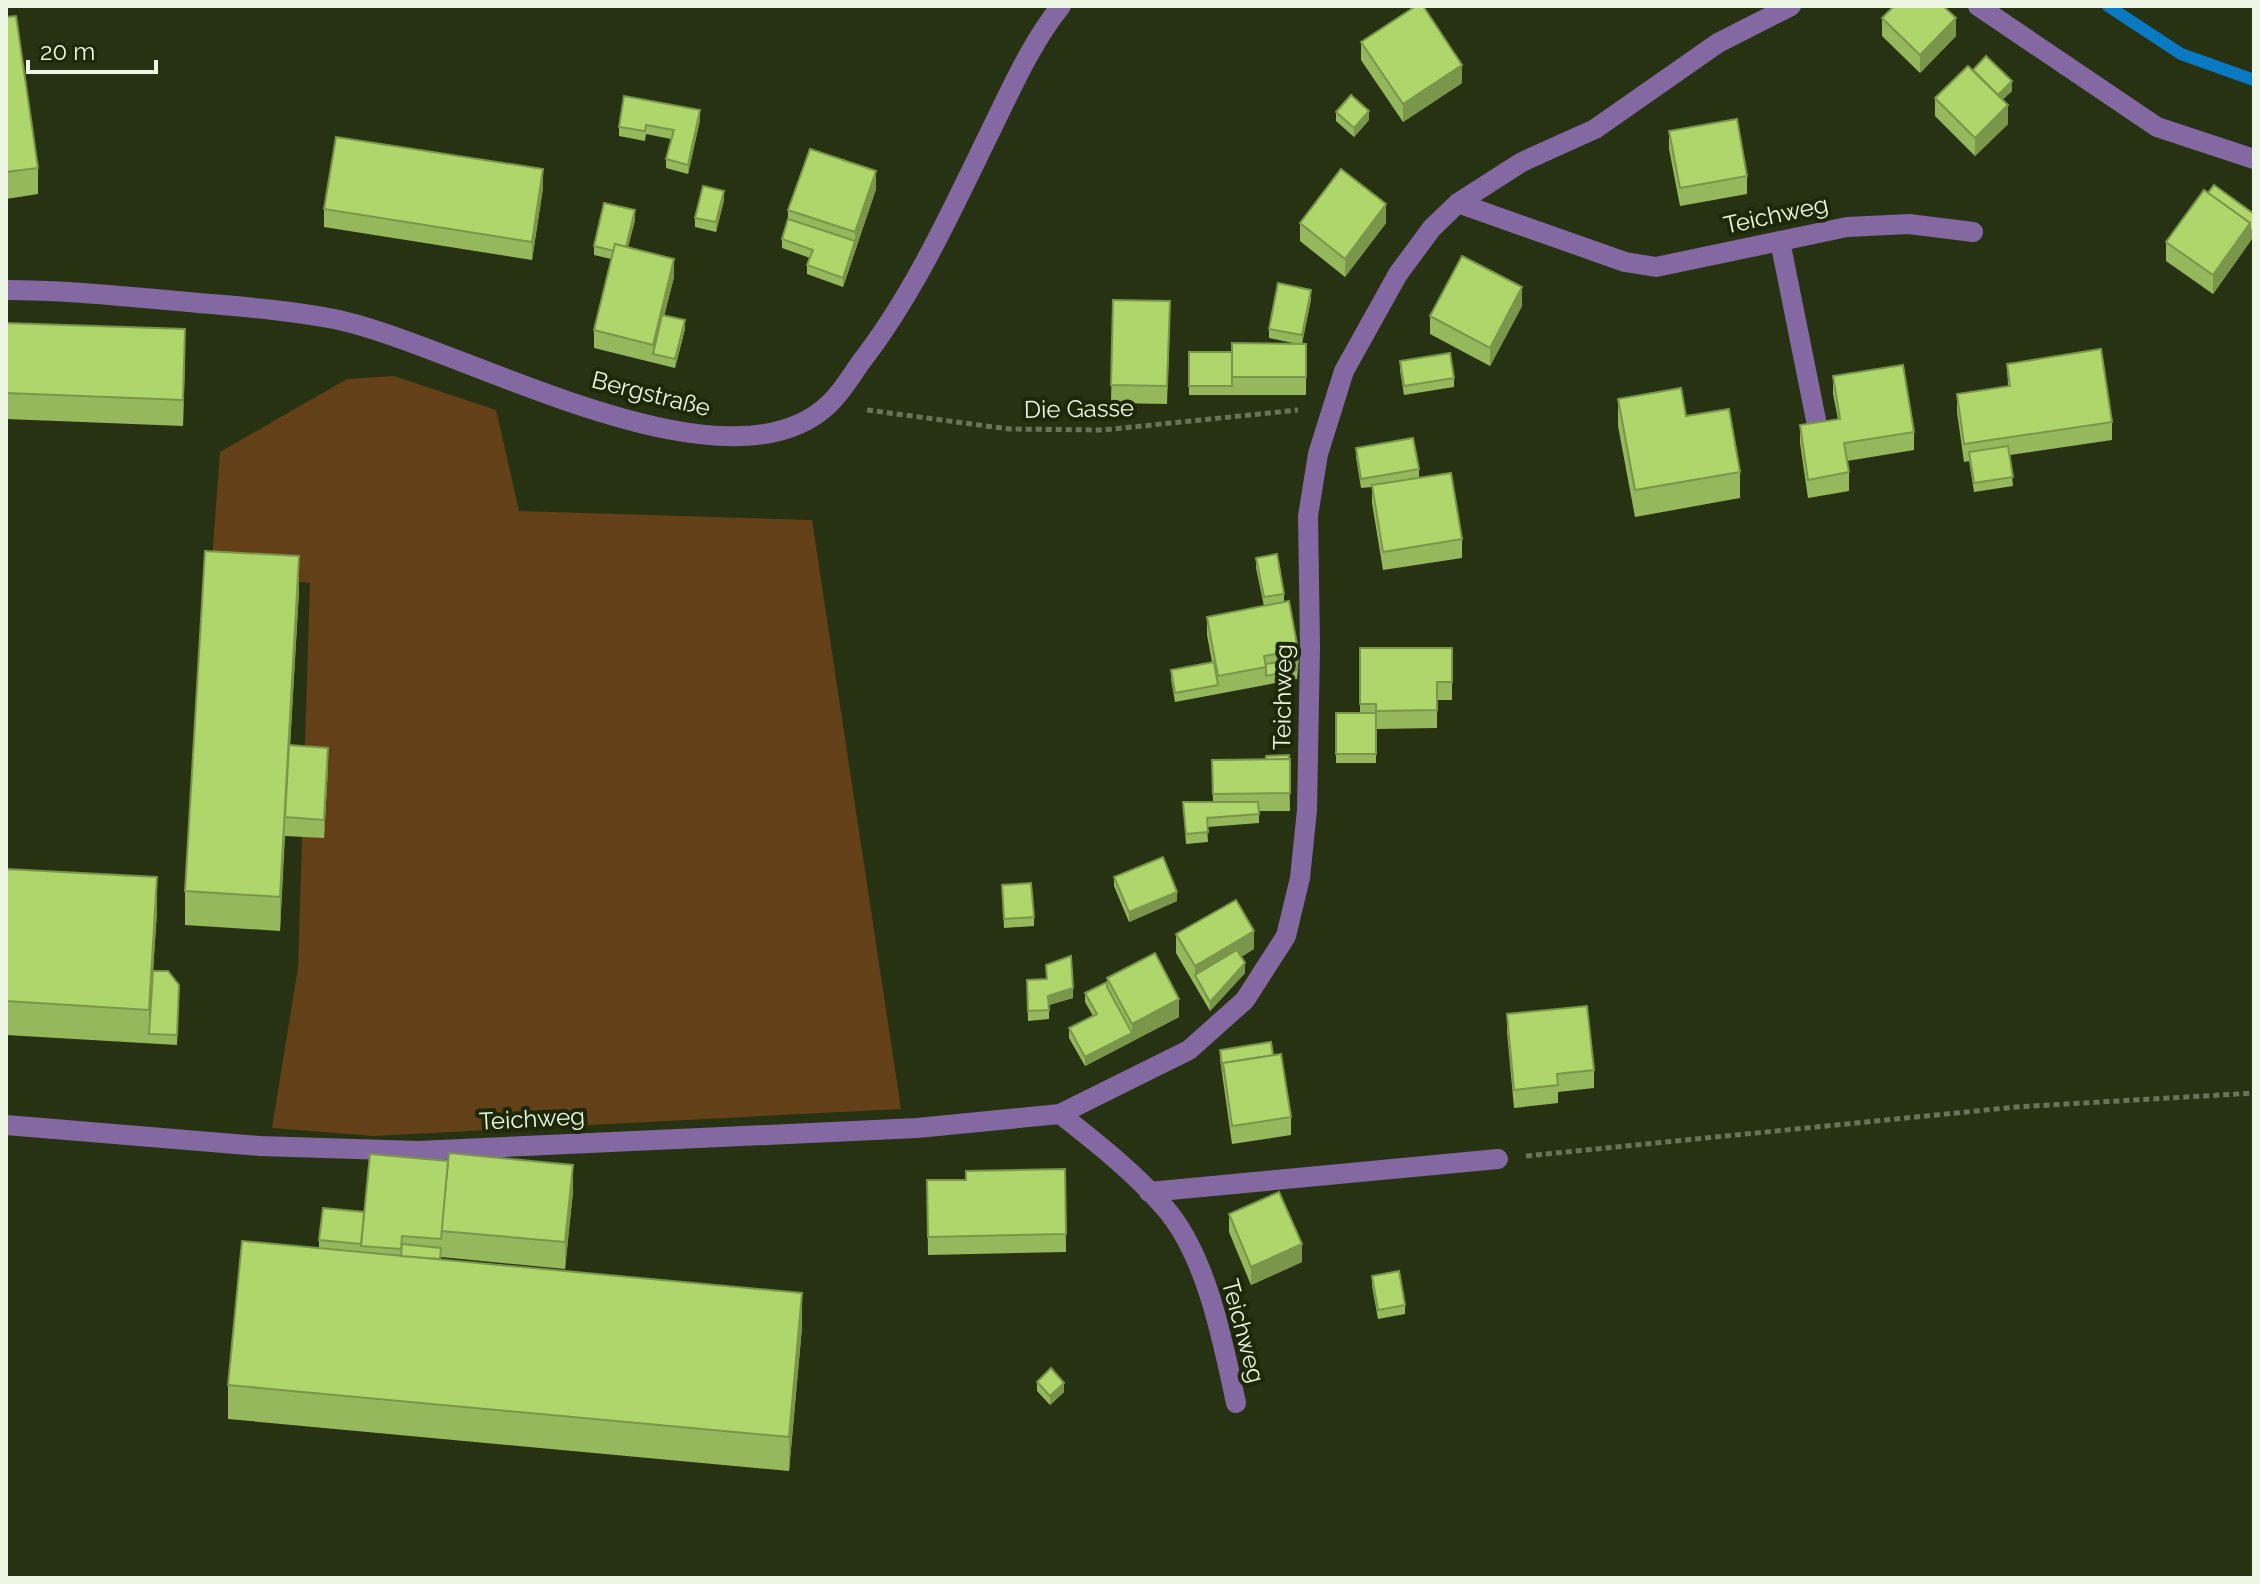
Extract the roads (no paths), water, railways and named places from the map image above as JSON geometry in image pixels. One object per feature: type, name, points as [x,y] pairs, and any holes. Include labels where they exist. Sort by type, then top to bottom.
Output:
[{"type":"street","name":"Bergstraße","points":[[6,290],[182,301],[338,320],[561,398],[684,435],[737,439],[788,429],[828,405],[882,335],[921,268],[1044,27],[1061,6]]},
{"type":"street","name":"Teichweg","points":[[6,1125],[260,1146],[418,1151],[917,1128],[1060,1114],[1189,1050],[1245,1000],[1286,936],[1300,878],[1307,810],[1310,647],[1308,516],[1318,454],[1344,371],[1398,274],[1432,228],[1458,203],[1522,162],[1595,129],[1718,43],[1791,6]]},
{"type":"street","points":[[1978,6],[2157,127],[2254,159]]},
{"type":"street","name":"Teichweg","points":[[1458,203],[1625,262],[1656,267],[1862,227],[1909,224],[1973,232]]},
{"type":"street","points":[[1780,241],[1816,420]]},
{"type":"street","name":"Teichweg","points":[[1060,1114],[1167,1210],[1196,1262],[1219,1324],[1236,1403]]},
{"type":"street","points":[[1149,1192],[1498,1159]]},
{"type":"waterway","points":[[2108,6],[2181,54],[2254,80]]}]
